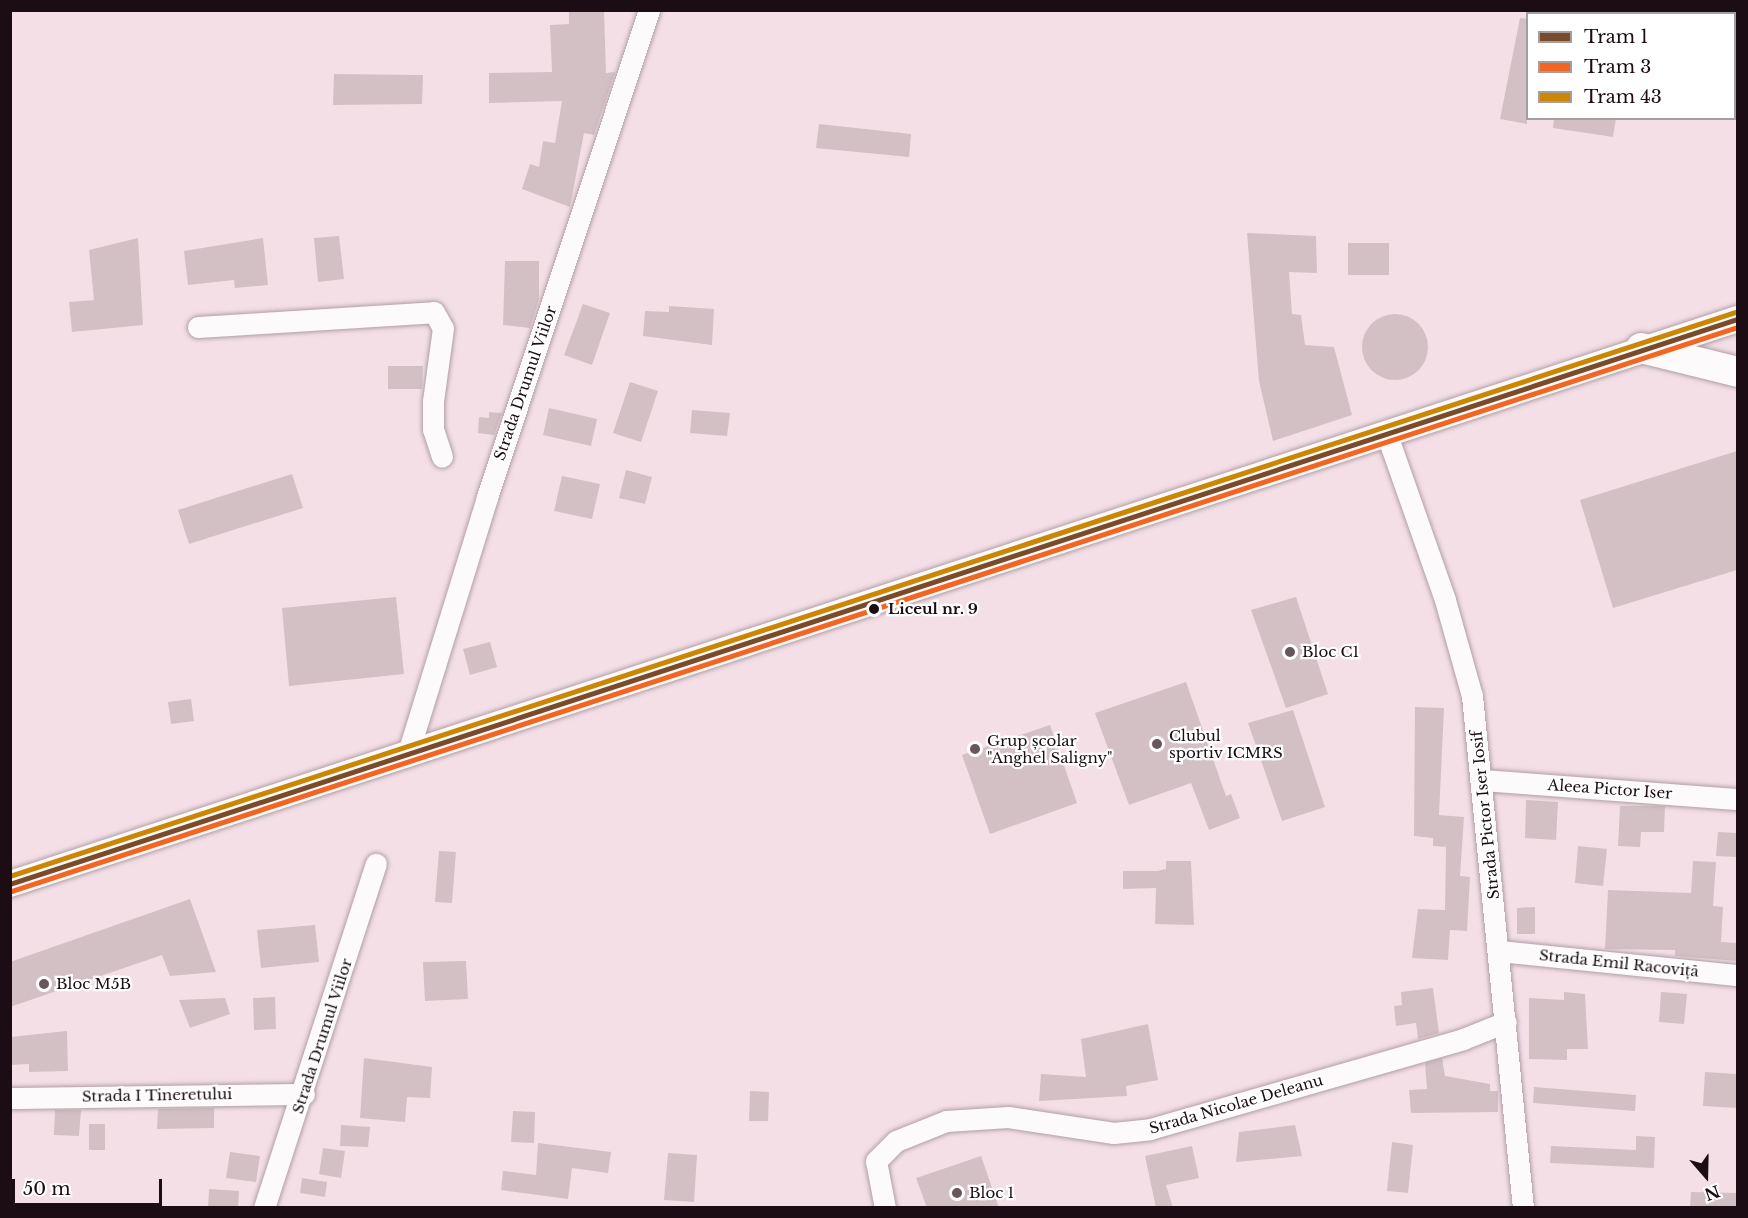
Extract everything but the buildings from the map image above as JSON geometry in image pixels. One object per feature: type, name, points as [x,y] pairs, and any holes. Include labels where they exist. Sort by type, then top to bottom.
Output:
[{"type":"highway","points":[[1641,348],[1737,372]]},
{"type":"main road","points":[[10,884],[1387,435],[1641,348],[1737,319]]},
{"type":"street","name":"Strada Drumul Viilor","points":[[407,756],[487,497],[649,10]]},
{"type":"street","points":[[198,327],[434,312],[443,328],[433,429],[442,457]]},
{"type":"street","name":"Strada Pictor Iser Iosif","points":[[1387,435],[1465,664],[1483,780],[1523,1208]]},
{"type":"street","name":"Aleea Pictor Iser","points":[[1483,780],[1737,799]]},
{"type":"street","name":"Strada Drumul Viilor","points":[[264,1208],[304,1094],[376,864]]},
{"type":"street","name":"Strada Emil Racoviță","points":[[1500,951],[1737,975]]},
{"type":"street","name":"Strada Nicolae Deleanu","points":[[885,1208],[876,1161],[896,1141],[946,1121],[1008,1117],[1114,1132],[1150,1129],[1463,1040],[1506,1022]]},
{"type":"street","name":"Strada I Tineretului","points":[[10,1098],[304,1094]]},
{"type":"tram line","name":"43","points":[[10,876],[1736,312]]},
{"type":"tram line","name":"1","points":[[10,884],[1738,319]]},
{"type":"tram line","name":"3","points":[[12,891],[1738,327]]},
{"type":"tram line","points":[[10,878],[100,848]]},
{"type":"place","name":"Liceul nr. 9","points":[[874,609]]},
{"type":"place","name":"Bloc C1","points":[[1290,652]]},
{"type":"place","name":"Clubul sportiv ICMRS","points":[[1157,744]]},
{"type":"place","name":"Grup școlar \"Anghel Saligny\"","points":[[975,749]]},
{"type":"place","name":"Bloc M5B","points":[[44,984]]},
{"type":"place","name":"Bloc 1","points":[[957,1193]]}]
